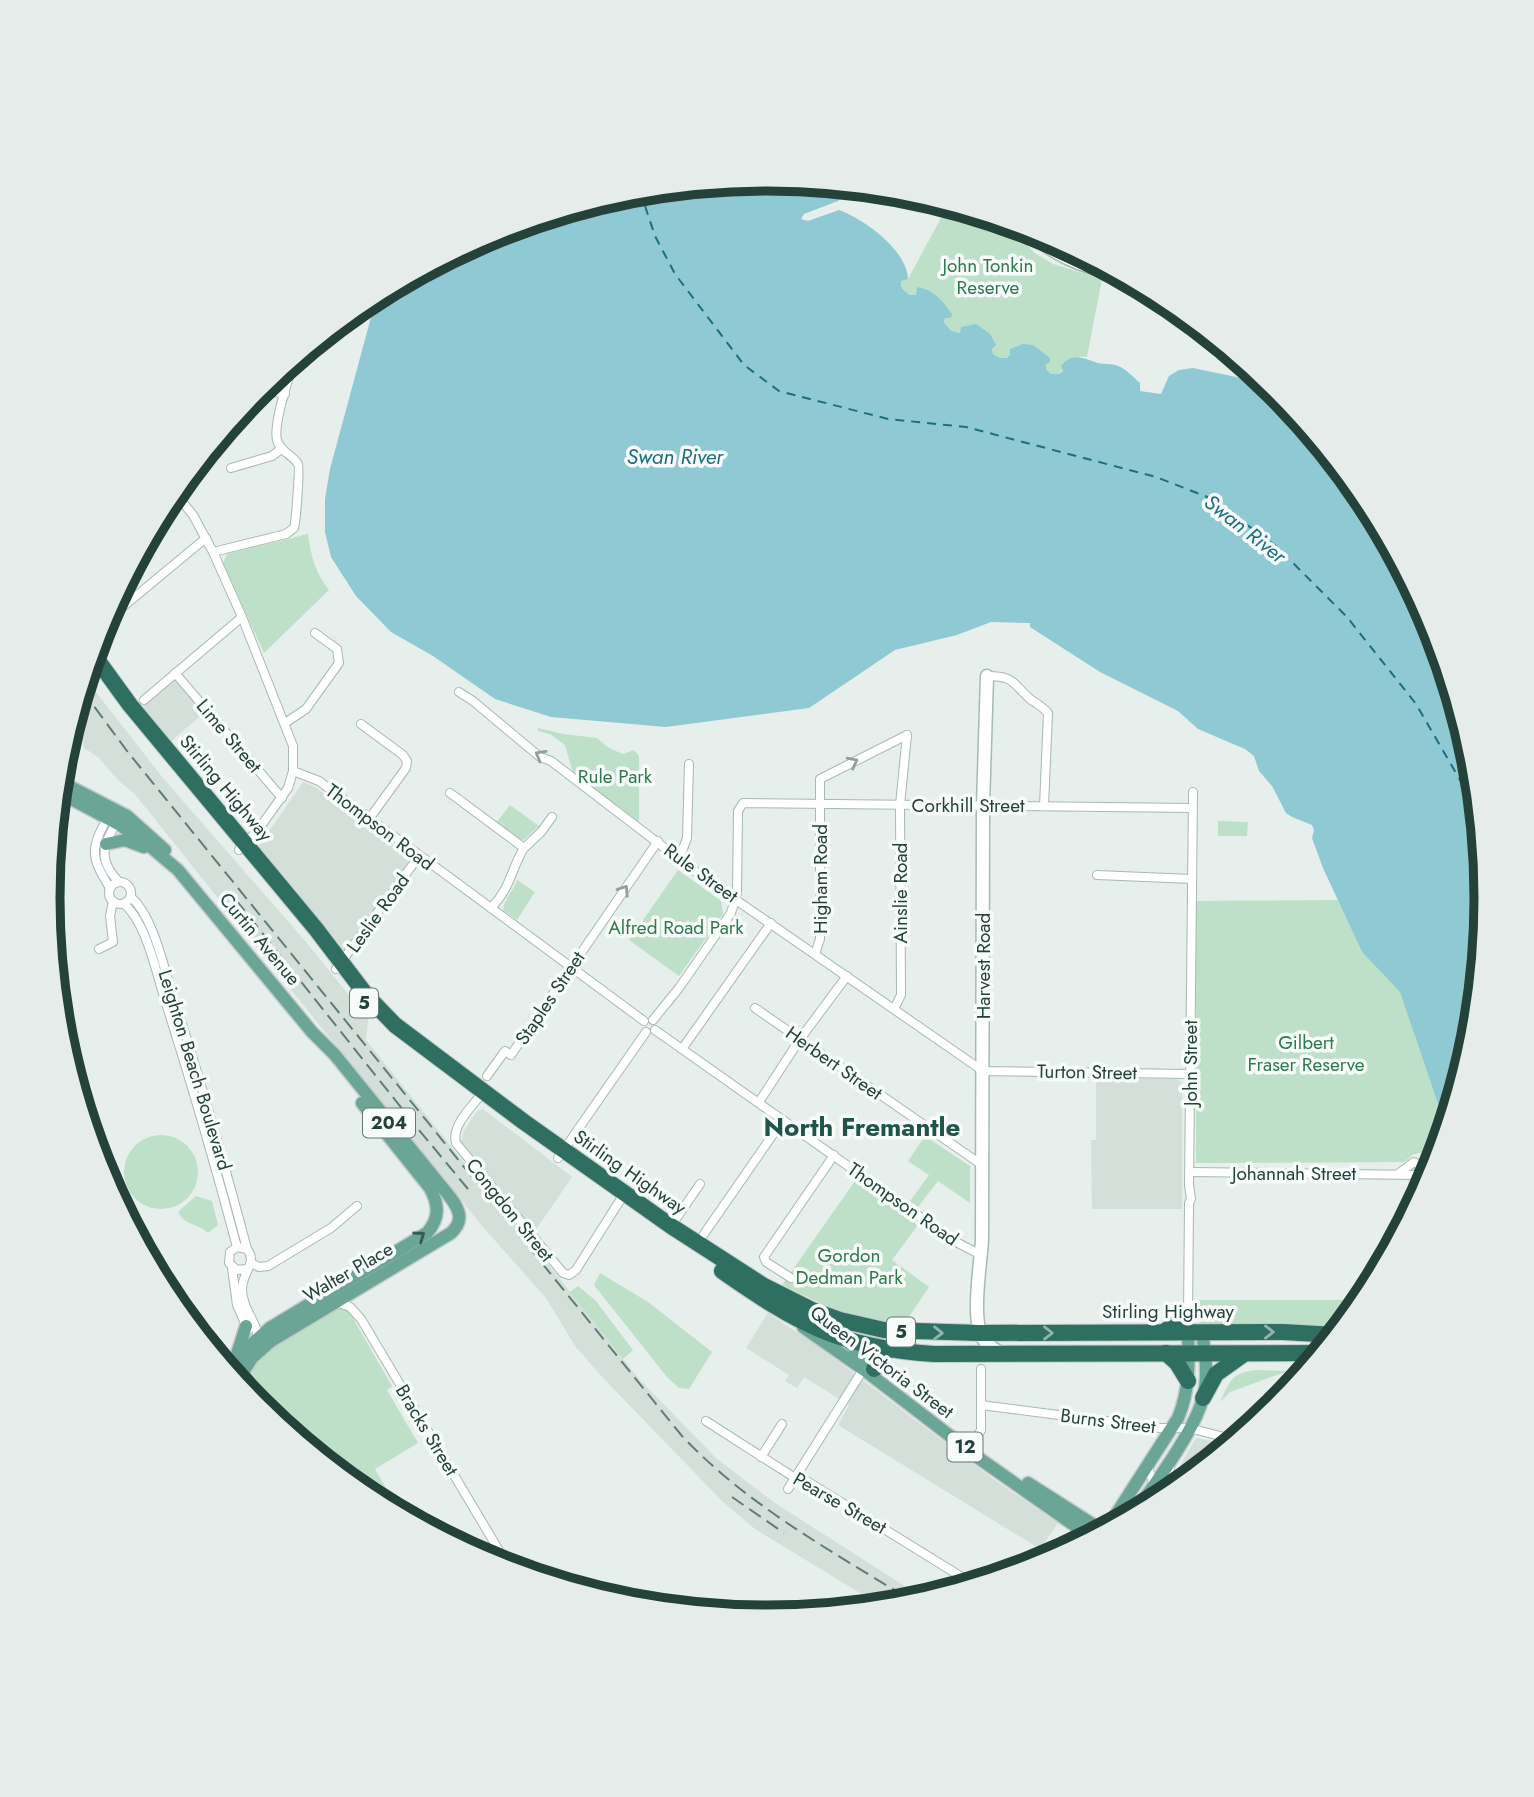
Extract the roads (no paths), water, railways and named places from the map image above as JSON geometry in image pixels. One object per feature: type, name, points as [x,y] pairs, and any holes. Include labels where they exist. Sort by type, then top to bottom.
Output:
[{"type":"highway","name":"Stirling Highway","points":[[100,664],[242,847],[339,966],[395,1025],[483,1089],[561,1154],[787,1315],[846,1341],[888,1350],[962,1354],[1309,1353]]},
{"type":"highway","name":"Stirling Highway","points":[[96,673],[123,710],[242,847]]},
{"type":"highway","name":"Stirling Highway","points":[[622,1197],[764,1286],[823,1314],[884,1330],[980,1333],[1163,1332],[1177,1325],[1324,1334]]},
{"type":"highway","points":[[868,1367],[888,1350]]},
{"type":"highway","points":[[1166,1353],[1177,1363],[1188,1381]]},
{"type":"highway","points":[[1203,1398],[1220,1369],[1244,1354]]},
{"type":"main road","name":"Curtin Avenue","points":[[69,787],[152,836],[172,856],[178,870]]},
{"type":"main road","name":"Curtin Avenue","points":[[68,796],[114,815],[178,870],[450,1197],[460,1218]]},
{"type":"main road","points":[[106,844],[125,840],[157,852]]},
{"type":"main road","name":"Curtin Avenue","points":[[312,1032],[327,1058],[430,1188],[438,1204],[437,1217]]},
{"type":"main road","name":"Walter Place","points":[[258,1337],[286,1317],[427,1233],[437,1217]]},
{"type":"main road","name":"Walter Place","points":[[252,1358],[277,1337],[451,1233],[460,1218]]},
{"type":"main road","name":"12","points":[[823,1314],[846,1341]]},
{"type":"main road","name":"Queen Victoria Street","points":[[787,1315],[868,1367],[1080,1533]]},
{"type":"main road","points":[[234,1363],[246,1326]]},
{"type":"main road","points":[[1147,1495],[1189,1428],[1203,1398],[1206,1373],[1197,1353],[1193,1326]]},
{"type":"main road","name":"204","points":[[235,1365],[258,1337]]},
{"type":"main road","name":"Queen Victoria Street","points":[[846,1341],[868,1367]]},
{"type":"main road","points":[[1114,1515],[1184,1404],[1197,1353]]},
{"type":"main road","name":"204","points":[[243,1373],[252,1358]]},
{"type":"main road","name":"Queen Victoria Street","points":[[971,1448],[1095,1525]]},
{"type":"street","points":[[213,552],[279,537],[290,533],[294,528],[300,469],[293,458],[281,449],[276,430],[289,378]]},
{"type":"street","points":[[274,391],[285,394]]},
{"type":"street","points":[[231,468],[272,456],[281,449]]},
{"type":"street","points":[[182,501],[193,515],[213,552],[293,746],[293,771],[282,798],[242,847]]},
{"type":"street","points":[[122,607],[206,538]]},
{"type":"street","points":[[144,700],[242,617]]},
{"type":"street","points":[[285,723],[306,709],[339,663],[337,649],[315,633]]},
{"type":"street","name":"Lime Street","points":[[175,673],[282,798]]},
{"type":"street","points":[[987,677],[1013,680],[1048,713],[1044,806]]},
{"type":"street","name":"Harvest Road","points":[[980,1333],[984,1320],[984,1262],[981,1255],[987,677]]},
{"type":"street","name":"Rule Street","points":[[459,692],[474,701],[532,751],[551,761],[677,858],[983,1071]]},
{"type":"street","points":[[361,724],[403,755],[407,761],[406,768],[369,819]]},
{"type":"street","name":"Higham Road","points":[[815,954],[820,939],[820,779],[907,735]]},
{"type":"street","name":"Ainslie Road","points":[[894,1009],[901,995],[900,805],[907,735]]},
{"type":"street","points":[[677,858],[684,849],[687,838],[689,764]]},
{"type":"street","name":"Thompson Road","points":[[293,771],[319,781],[571,967],[649,1020]]},
{"type":"street","name":"John Street","points":[[1193,792],[1190,1074],[1193,1326]]},
{"type":"street","points":[[450,793],[524,848]]},
{"type":"street","name":"Corkhill Street","points":[[736,899],[738,811],[743,803],[1193,808]]},
{"type":"street","points":[[106,844],[114,815]]},
{"type":"street","points":[[99,949],[113,942],[110,916],[113,901],[110,888],[95,862],[94,848],[114,815]]},
{"type":"street","points":[[491,908],[510,883],[516,862],[524,848],[552,817]]},
{"type":"street","name":"Staples Street","points":[[483,1089],[505,1051],[511,1055],[658,841]]},
{"type":"street","name":"Leighton Beach Boulevard","points":[[106,844],[103,859],[107,869],[119,882],[129,886],[131,897],[141,906],[158,948],[198,1072],[247,1249]]},
{"type":"street","name":"Leslie Road","points":[[339,966],[419,856]]},
{"type":"street","points":[[1097,876],[1192,879]]},
{"type":"street","points":[[110,888],[119,882]]},
{"type":"street","points":[[113,901],[124,904],[131,897]]},
{"type":"street","points":[[561,1154],[650,1031],[642,1027],[665,1007],[725,923],[736,899]]},
{"type":"street","name":"Leighton Beach Boulevard","points":[[124,904],[134,912],[149,951],[210,1142],[237,1247]]},
{"type":"street","points":[[682,1049],[771,923]]},
{"type":"street","points":[[759,1102],[800,1039],[847,976]]},
{"type":"street","name":"Herbert Street","points":[[755,1008],[982,1165]]},
{"type":"street","name":"Thompson Road","points":[[650,1031],[682,1049],[759,1102],[956,1242],[981,1255]]},
{"type":"street","name":"Turton Street","points":[[983,1071],[1190,1074]]},
{"type":"street","name":"Congdon Street","points":[[483,1089],[457,1129],[454,1136],[456,1143],[565,1274],[569,1275],[576,1270],[622,1197]]},
{"type":"street","points":[[704,1234],[783,1120]]},
{"type":"street","points":[[791,1278],[766,1262],[764,1257],[834,1155]]},
{"type":"street","name":"Johannah Street","points":[[1190,1172],[1398,1174]]},
{"type":"street","points":[[671,1226],[700,1184]]},
{"type":"street","points":[[232,1268],[268,1266],[331,1228],[357,1206]]},
{"type":"street","points":[[252,1358],[258,1343],[258,1337],[258,1329],[250,1317],[242,1295],[252,1255],[247,1249],[237,1247],[228,1256],[236,1280],[237,1305],[246,1326],[251,1334],[258,1337],[277,1337]]},
{"type":"street","name":"Bracks Street","points":[[335,1301],[350,1307],[361,1319],[501,1554]]},
{"type":"street","points":[[962,1354],[980,1333],[986,1343],[1002,1354]]},
{"type":"street","points":[[788,1489],[868,1367]]},
{"type":"street","points":[[971,1448],[980,1432],[981,1369]]},
{"type":"street","name":"Burns Street","points":[[981,1405],[1189,1428],[1225,1437]]},
{"type":"street","name":"Pearse Street","points":[[706,1421],[795,1478],[805,1480],[963,1578]]},
{"type":"street","points":[[761,1457],[782,1424]]},
{"type":"street","points":[[1169,1480],[1168,1476],[1182,1450],[1181,1441]]},
{"type":"street","points":[[1147,1465],[1154,1483],[1159,1487]]},
{"type":"water","name":"Swan River","points":[[767,191],[843,196],[838,201],[804,214],[801,219],[808,221],[839,210],[872,228],[892,247],[906,268],[908,279],[901,281],[904,291],[916,295],[917,287],[933,293],[952,314],[951,318],[945,318],[944,322],[952,331],[960,333],[961,327],[976,324],[990,334],[996,345],[992,349],[993,354],[1000,358],[1007,358],[1010,349],[1023,344],[1033,345],[1050,358],[1046,369],[1051,374],[1063,371],[1061,366],[1069,359],[1081,358],[1121,367],[1140,383],[1140,391],[1161,394],[1169,376],[1179,370],[1193,368],[1245,378],[1299,432],[1355,505],[1380,545],[1421,628],[1450,715],[1461,760],[1473,852],[1473,945],[1461,1037],[1441,1112],[1400,992],[1362,952],[1323,868],[1312,838],[1312,825],[1286,813],[1272,786],[1259,771],[1254,756],[1245,749],[1198,729],[1178,711],[1100,672],[1030,627],[1030,623],[991,622],[957,635],[895,650],[809,708],[666,727],[551,717],[495,699],[433,656],[391,632],[356,596],[331,557],[325,532],[325,499],[330,469],[373,311],[454,264],[496,245],[584,215],[675,197]]},
{"type":"railway","points":[[89,699],[127,751],[682,1436],[763,1506],[899,1593]]},
{"type":"railway","points":[[236,900],[468,1189]]},
{"type":"railway","points":[[732,1497],[784,1533]]},
{"type":"district","name":"North Fremantle","points":[[862,1127]]},
{"type":"park label","name":"John Tonkin Reserve","points":[[988,276]]},
{"type":"park label","name":"Rule Park","points":[[615,776]]},
{"type":"park label","name":"Alfred Road Park","points":[[676,927]]},
{"type":"park label","name":"Gilbert Fraser Reserve","points":[[1306,1053]]},
{"type":"park label","name":"Gordon Dedman Park","points":[[849,1266]]}]
